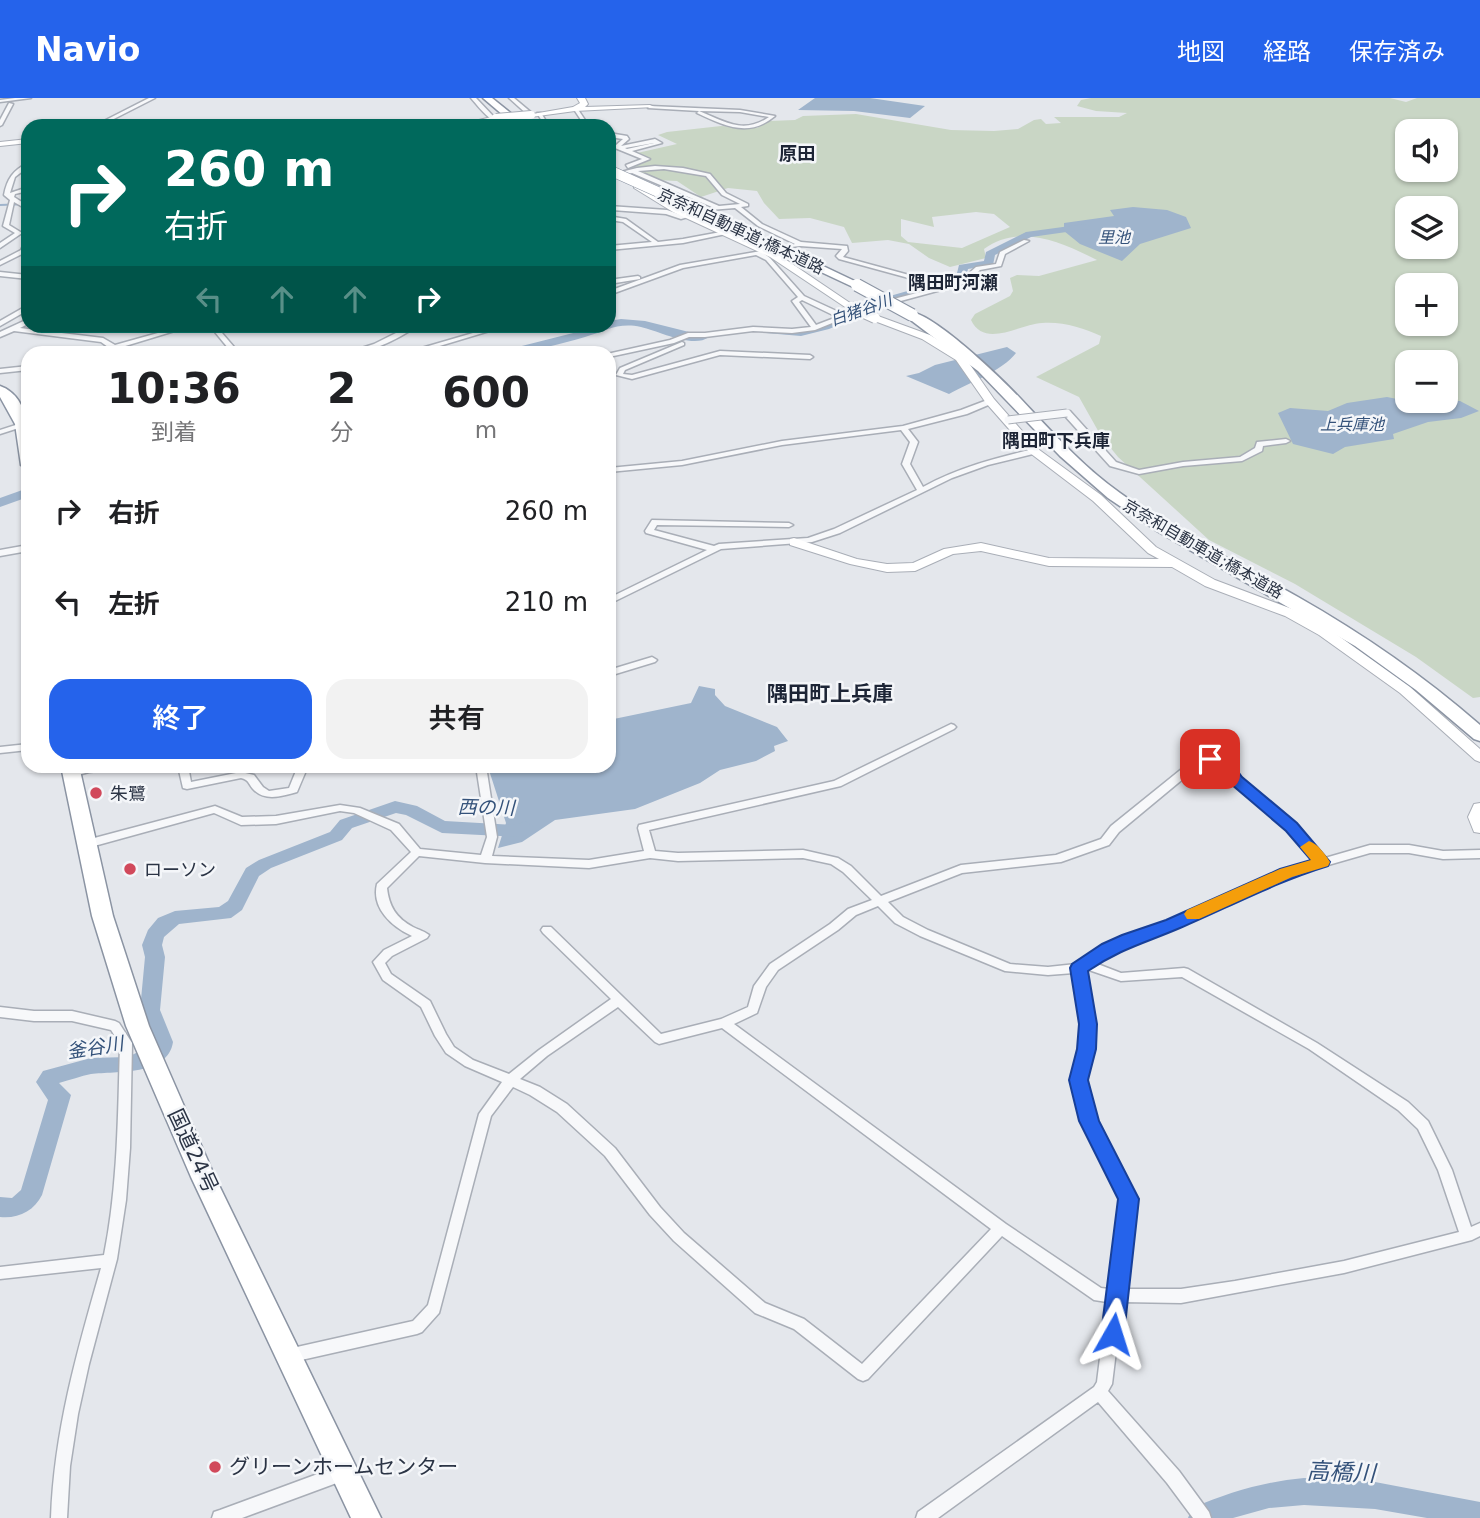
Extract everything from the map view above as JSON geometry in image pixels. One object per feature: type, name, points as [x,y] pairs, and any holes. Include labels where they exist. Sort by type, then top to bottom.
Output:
[{"type":"highway","points":[[487,98],[513,119]]},
{"type":"highway","name":"京奈和自動車道;橋本道路","points":[[616,177],[678,201],[857,285],[912,315],[991,376],[1060,450],[1112,495],[1175,536],[1347,633],[1409,676],[1480,735]]},
{"type":"highway","points":[[0,390],[11,400],[21,416]]},
{"type":"highway","name":"国道24号","points":[[76,773],[98,900],[115,958],[137,1060],[288,1356],[366,1518]]},
{"type":"street","points":[[0,107],[5,101],[29,98]]},
{"type":"street","points":[[110,119],[153,98]]},
{"type":"street","points":[[473,98],[494,119],[575,109],[650,107],[693,108],[740,111],[773,116],[756,126],[734,127],[722,125],[693,108]]},
{"type":"street","points":[[511,98],[541,119]]},
{"type":"street","points":[[575,109],[584,104],[581,98]]},
{"type":"street","points":[[0,125],[5,101]]},
{"type":"street","points":[[575,109],[582,119]]},
{"type":"street","points":[[616,136],[626,139]]},
{"type":"street","points":[[616,172],[647,159],[617,147],[626,139],[644,138]]},
{"type":"street","points":[[620,148],[655,141],[659,144],[627,151]]},
{"type":"street","points":[[0,144],[21,142]]},
{"type":"street","points":[[12,171],[21,168]]},
{"type":"street","points":[[616,174],[632,172],[693,169],[697,173],[708,175],[724,194],[746,205],[738,208],[715,208],[632,172]]},
{"type":"street","points":[[12,171],[21,171]]},
{"type":"street","points":[[0,247],[19,233],[6,226],[8,183],[12,171]]},
{"type":"street","points":[[616,177],[634,184],[687,216],[761,252],[851,307],[918,333],[959,353],[990,401],[1034,451],[1097,498],[1138,539],[1172,563],[1210,583],[1290,613],[1324,632],[1405,690],[1480,757]]},
{"type":"street","points":[[634,184],[652,181]]},
{"type":"street","points":[[738,208],[760,225],[796,245],[845,247],[845,251],[839,256],[907,276],[933,287]]},
{"type":"street","points":[[616,210],[687,216],[699,213]]},
{"type":"street","points":[[616,219],[624,220],[658,244]]},
{"type":"street","points":[[752,227],[760,225]]},
{"type":"street","points":[[616,247],[658,244],[737,231]]},
{"type":"street","points":[[616,353],[683,337],[753,328],[792,331],[816,328],[881,302],[933,287],[965,282],[978,268],[999,265],[1002,253],[1026,241]]},
{"type":"street","points":[[0,247],[21,245]]},
{"type":"street","points":[[616,290],[682,266],[777,250]]},
{"type":"street","points":[[0,263],[21,252]]},
{"type":"street","points":[[761,252],[802,296],[843,317]]},
{"type":"street","points":[[14,256],[21,256]]},
{"type":"street","points":[[0,274],[21,276]]},
{"type":"street","points":[[616,281],[648,278]]},
{"type":"street","points":[[802,296],[795,301],[816,328]]},
{"type":"street","points":[[0,324],[21,311]]},
{"type":"street","points":[[0,335],[21,325]]},
{"type":"street","points":[[15,329],[21,330]]},
{"type":"street","points":[[55,333],[103,340],[112,346]]},
{"type":"street","points":[[122,346],[165,333]]},
{"type":"street","points":[[373,346],[402,333]]},
{"type":"street","points":[[432,346],[478,333]]},
{"type":"street","points":[[683,337],[683,342],[657,357],[622,369],[619,375],[632,377],[720,353],[810,357]]},
{"type":"street","points":[[0,371],[21,369]]},
{"type":"street","points":[[616,469],[682,463],[782,443],[903,428],[964,412],[990,401]]},
{"type":"street","points":[[1008,420],[1067,413],[1113,464],[1139,471],[1242,459],[1259,449],[1260,444],[1286,441]]},
{"type":"street","points":[[0,432],[21,424]]},
{"type":"street","points":[[903,428],[914,442],[906,464],[921,491]]},
{"type":"street","points":[[616,598],[715,549],[794,542],[838,531],[949,476],[985,463],[1034,451]]},
{"type":"street","points":[[715,549],[649,531],[655,523],[789,525]]},
{"type":"street","points":[[733,546],[737,526]]},
{"type":"street","points":[[794,542],[826,553],[895,568],[915,567],[944,553],[980,547],[1049,562],[1172,563]]},
{"type":"street","points":[[0,553],[21,549]]},
{"type":"street","points":[[616,671],[652,660]]},
{"type":"street","points":[[650,854],[643,828],[837,784],[951,727]]},
{"type":"street","points":[[0,750],[21,748]]},
{"type":"street","points":[[547,930],[659,1039],[724,1023],[753,1010],[760,986],[774,967],[834,928],[852,912],[961,869],[1057,859],[1105,842],[1115,830],[1198,761],[1210,759],[1223,762],[1237,780],[1292,827],[1322,862]]},
{"type":"street","points":[[184,773],[187,786],[241,775],[250,777],[261,793],[272,796],[293,790],[300,773]]},
{"type":"street","points":[[482,773],[492,837],[485,859]]},
{"type":"street","points":[[87,844],[215,809],[241,821],[276,820],[340,808],[370,815],[395,827],[417,852],[485,859],[589,864],[650,854],[678,857],[803,854],[834,861],[881,900],[899,920],[924,933],[1009,968],[1048,971],[1081,966],[1128,940],[1172,924],[1286,873],[1322,862],[1370,849],[1409,849],[1443,855],[1480,854]]},
{"type":"street","points":[[1480,808],[1476,817],[1480,828]]},
{"type":"street","points":[[417,852],[381,887],[382,904],[393,919],[423,935],[388,953],[379,962],[387,977],[426,1004],[450,1050],[469,1063],[511,1080],[562,1108],[587,1129],[610,1152],[654,1211],[679,1237],[760,1308],[799,1324],[863,1374],[1001,1228]]},
{"type":"street","points":[[724,1023],[1001,1228],[1099,1295],[1181,1296],[1235,1287],[1344,1267],[1473,1232],[1423,1125],[1403,1106],[1313,1046],[1184,972],[1121,977],[1081,966]]},
{"type":"street","points":[[924,1518],[1099,1392],[1104,1384],[1128,1199],[1089,1121],[1078,1080],[1087,1049],[1088,1024],[1081,966]]},
{"type":"street","points":[[288,1356],[417,1327],[434,1308],[485,1114],[511,1080],[620,1000]]},
{"type":"street","points":[[0,1012],[34,1016],[72,1016],[116,1026],[137,1060],[119,1206],[109,1261],[63,1444],[59,1475],[59,1518]]},
{"type":"street","points":[[0,1273],[109,1261]]},
{"type":"street","points":[[1099,1392],[1173,1477],[1203,1518]]},
{"type":"street","points":[[220,1518],[345,1472]]},
{"type":"green space","points":[[1091,98],[1390,98],[1406,102],[1417,98],[1480,98],[1480,697],[1473,698],[1416,657],[1295,584],[1209,540],[1118,457],[1101,436],[1079,397],[1036,377],[1099,344],[1101,336],[1057,323],[1033,324],[1003,333],[985,333],[971,320],[975,314],[1010,296],[1013,291],[1010,278],[1017,275],[1039,276],[1097,260],[1055,242],[1026,236],[998,241],[984,249],[986,258],[950,267],[929,258],[909,244],[888,240],[852,243],[844,227],[810,218],[779,219],[757,191],[728,188],[701,197],[677,181],[655,180],[628,169],[651,159],[637,153],[677,144],[658,135],[667,132],[721,126],[757,128],[769,121],[795,120],[803,116],[856,114],[951,130],[994,131],[1018,129],[1041,119],[1046,124],[1061,123],[1054,117],[1119,117],[1127,113],[1096,111],[1077,106],[1081,100]],"holes":[[[976,212],[994,214],[1010,227],[962,248],[908,242],[901,236],[901,219],[934,227],[932,217]]]},
{"type":"water","points":[[815,98],[870,98],[925,106],[910,118],[854,111],[798,110]]},
{"type":"water","name":"里池","points":[[1133,207],[1167,210],[1186,217],[1191,228],[1140,244],[1122,261],[1080,244],[1064,231],[1064,223],[1114,216],[1110,210]]},
{"type":"water","points":[[1007,347],[1016,353],[1010,359],[994,371],[949,394],[906,376],[935,365]]},
{"type":"water","name":"上兵庫池","points":[[1387,397],[1395,399],[1395,413],[1458,413],[1460,401],[1479,411],[1461,418],[1428,422],[1393,434],[1394,439],[1345,447],[1333,454],[1293,444],[1278,413],[1290,408],[1328,411],[1347,403]]},
{"type":"water","points":[[699,686],[715,689],[715,695],[725,706],[777,727],[788,741],[774,746],[775,751],[756,761],[720,770],[700,783],[635,809],[555,820],[522,842],[498,848],[506,823],[490,773],[616,773],[616,719],[691,703]]},
{"type":"waterway","points":[[0,205],[21,204]]},
{"type":"waterway","name":"白猪谷川","points":[[766,330],[801,333],[825,327],[894,298],[961,279],[963,267],[989,263],[990,254],[1029,234],[1085,227]]},
{"type":"waterway","name":"白猪谷川","points":[[616,323],[633,322],[703,337]]},
{"type":"waterway","name":"白猪谷川","points":[[531,346],[586,333]]},
{"type":"waterway","name":"白猪谷川","points":[[0,503],[21,495]]},
{"type":"waterway","name":"釜谷川","points":[[0,1207],[17,1206],[31,1195],[60,1095],[50,1088],[47,1082],[50,1077],[91,1066],[130,1065],[162,1048],[163,1042],[150,1010],[155,957],[152,945],[155,935],[165,923],[175,918],[224,913],[235,905],[252,872],[265,864],[336,836],[346,824],[395,807],[411,810],[442,827],[520,831],[525,827]]},
{"type":"waterway","name":"高橋川","points":[[1202,1518],[1235,1504],[1269,1495],[1304,1491],[1375,1495],[1480,1516]]},
{"type":"slow traffic","points":[[1193,914],[1286,873],[1322,862],[1309,847]]},
{"type":"place","name":"朱鷺","points":[[96,793]]},
{"type":"place","name":"ローソン","points":[[130,869]]},
{"type":"place","name":"グリーンホームセンター","points":[[215,1467]]},
{"type":"district","name":"原田","points":[[797,153]]},
{"type":"district","name":"隅田町河瀬","points":[[953,282]]},
{"type":"district","name":"隅田町下兵庫","points":[[1056,440]]},
{"type":"district","name":"隅田町上兵庫","points":[[830,694]]},
{"type":"route","points":[[1113,1334],[1128,1199],[1113,1174],[1089,1121],[1078,1080],[1087,1049],[1088,1024],[1079,968],[1108,948],[1172,924],[1286,873],[1322,862],[1292,827],[1237,780],[1223,762],[1210,759]]},
{"type":"water label","name":"西の川","points":[[486,807]]}]
